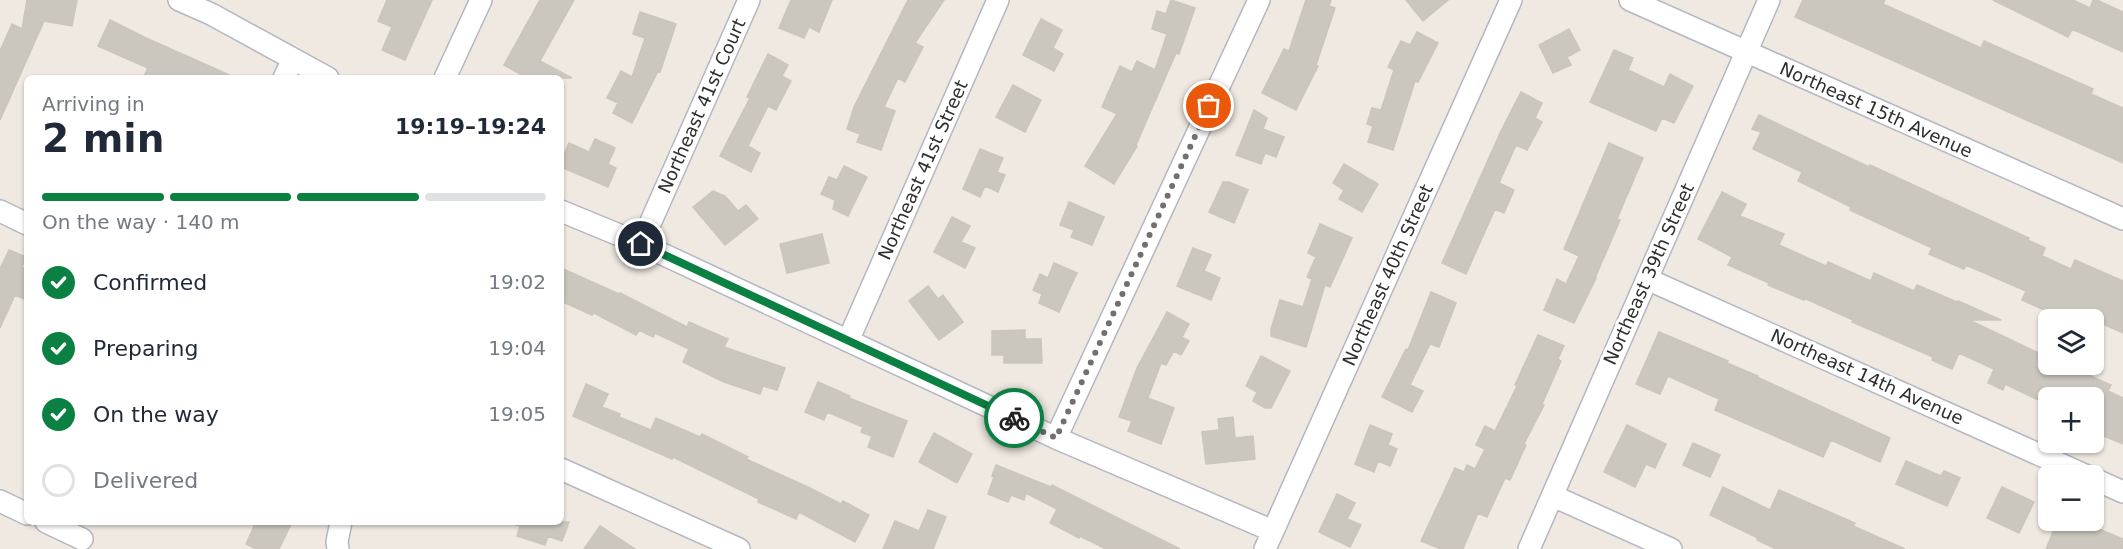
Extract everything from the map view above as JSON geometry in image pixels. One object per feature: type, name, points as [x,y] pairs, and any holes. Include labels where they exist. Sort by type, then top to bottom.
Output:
[{"type":"street","points":[[179,0],[215,7],[289,68],[316,75]]},
{"type":"street","points":[[446,75],[481,0]]},
{"type":"street","name":"Northeast 41st Court","points":[[641,244],[749,0]]},
{"type":"street","name":"Northeast 41st Street","points":[[848,341],[998,0]]},
{"type":"street","points":[[1056,438],[1259,0]]},
{"type":"street","name":"Northeast 40th Street","points":[[1269,540],[1511,0]]},
{"type":"street","name":"Northeast 15th Avenue","points":[[1630,0],[2123,219]]},
{"type":"street","name":"Northeast 39th Street","points":[[1529,549],[1769,0]]},
{"type":"street","points":[[0,212],[24,223]]},
{"type":"street","points":[[564,212],[641,244],[1269,540]]},
{"type":"street","name":"Northeast 14th Avenue","points":[[1647,279],[2062,465]]},
{"type":"street","points":[[564,470],[739,549]]},
{"type":"street","points":[[2104,483],[2123,492]]},
{"type":"street","points":[[1553,495],[1671,549]]},
{"type":"street","points":[[0,501],[24,513]]},
{"type":"street","points":[[53,525],[83,536]]},
{"type":"street","points":[[338,549],[341,525]]},
{"type":"building","points":[[27,0],[77,0],[72,26],[44,21],[0,120],[0,51],[12,24],[22,29]]},
{"type":"building","points":[[387,0],[432,0],[405,60],[382,50],[392,27],[378,21]]},
{"type":"building","points":[[540,0],[574,0],[540,61],[572,78],[564,78],[564,75],[522,75],[504,65]]},
{"type":"building","points":[[791,0],[832,0],[819,32],[809,27],[804,38],[779,28]]},
{"type":"building","points":[[908,0],[944,0],[915,43],[923,47],[905,82],[898,78],[884,107],[895,111],[881,150],[857,142],[860,134],[847,129],[854,107]]},
{"type":"building","points":[[1171,0],[1195,8],[1179,54],[1176,53],[1137,146],[1114,184],[1085,166],[1117,114],[1102,107],[1120,66],[1132,72],[1137,61],[1155,70],[1167,34],[1152,29],[1157,11],[1166,14]]},
{"type":"building","points":[[1306,0],[1331,0],[1329,6],[1335,8],[1316,65],[1318,66],[1296,110],[1262,93],[1284,49],[1289,51]]},
{"type":"building","points":[[1406,0],[1448,0],[1423,21]]},
{"type":"building","points":[[1803,0],[1885,0],[1883,4],[1981,48],[1984,41],[2093,89],[2091,94],[2123,108],[2123,163],[1795,17]]},
{"type":"building","points":[[1993,0],[2073,0],[2090,8],[2093,0],[2097,0],[2123,12],[2123,52],[2072,29],[2068,37]]},
{"type":"building","points":[[640,12],[676,24],[660,72],[658,71],[632,123],[613,113],[618,103],[607,98],[621,71],[632,77],[645,38],[633,34]]},
{"type":"building","points":[[1041,19],[1062,30],[1053,48],[1063,54],[1054,71],[1023,55]]},
{"type":"building","points":[[110,20],[229,75],[144,75],[148,68],[98,46]]},
{"type":"building","points":[[1569,29],[1580,50],[1567,57],[1571,65],[1553,73],[1539,45]]},
{"type":"building","points":[[1417,32],[1438,43],[1418,82],[1415,81],[1393,150],[1368,142],[1373,126],[1367,124],[1372,108],[1381,110],[1394,70],[1388,67],[1401,41],[1410,45]]},
{"type":"building","points":[[1614,50],[1633,58],[1628,70],[1664,87],[1670,74],[1693,86],[1674,123],[1662,118],[1656,131],[1590,102]]},
{"type":"building","points":[[768,54],[788,65],[782,76],[791,81],[776,110],[768,106],[748,146],[760,153],[751,172],[720,156],[750,98],[747,97]]},
{"type":"building","points":[[1013,85],[1041,100],[1025,132],[996,117]]},
{"type":"building","points":[[1521,92],[1542,103],[1535,118],[1542,122],[1527,150],[1516,145],[1499,183],[1514,190],[1504,213],[1495,209],[1466,274],[1442,263]]},
{"type":"building","points":[[1254,110],[1267,118],[1263,129],[1284,137],[1276,157],[1265,153],[1261,164],[1236,155]]},
{"type":"building","points":[[1759,115],[2029,238],[2028,240],[2045,248],[2042,256],[2071,269],[2075,260],[2123,281],[2123,333],[2104,324],[2104,309],[2042,309],[2022,300],[2026,291],[1966,265],[1964,269],[1929,254],[1932,248],[1850,210],[1851,207],[1798,181],[1802,172],[1753,149],[1761,132],[1752,129]]},
{"type":"building","points":[[595,139],[615,148],[608,164],[616,168],[608,187],[564,168],[564,154],[569,143],[589,152]]},
{"type":"building","points":[[1609,143],[1643,158],[1617,219],[1620,220],[1596,278],[1574,323],[1544,310],[1557,279],[1566,284],[1579,256],[1564,249]]},
{"type":"building","points":[[980,149],[1003,158],[997,172],[1005,175],[998,192],[985,186],[980,197],[963,189]]},
{"type":"building","points":[[1344,164],[1378,184],[1362,212],[1339,199],[1344,190],[1333,183]]},
{"type":"building","points":[[844,166],[867,177],[848,216],[833,209],[835,200],[821,194],[829,177],[837,180]]},
{"type":"building","points":[[1223,182],[1229,182],[1248,190],[1234,223],[1209,212]]},
{"type":"building","points":[[713,191],[725,196],[738,211],[746,205],[758,219],[725,245],[693,207]]},
{"type":"building","points":[[1722,192],[1746,204],[1740,216],[1784,234],[1779,245],[1826,266],[1828,262],[1871,281],[1874,273],[1914,291],[1917,285],[2001,320],[1969,320],[2038,353],[2038,375],[2089,375],[2111,385],[2108,391],[2123,398],[2123,444],[2104,436],[2104,387],[2038,387],[2038,400],[2005,384],[2003,390],[1988,383],[1994,369],[1959,353],[1952,369],[1932,360],[1933,357],[1852,322],[1853,320],[1804,298],[1804,300],[1768,285],[1769,283],[1728,265],[1732,257],[1698,239]]},
{"type":"building","points":[[1069,202],[1104,217],[1092,245],[1071,237],[1074,230],[1060,225]]},
{"type":"building","points":[[952,217],[970,226],[961,242],[975,248],[965,268],[934,252]]},
{"type":"building","points":[[1320,224],[1352,238],[1330,287],[1325,285],[1306,347],[1271,336],[1271,329],[1280,300],[1303,307],[1312,279],[1307,277],[1316,257],[1308,253]]},
{"type":"building","points":[[822,234],[829,263],[787,273],[780,244]]},
{"type":"building","points":[[1193,248],[1211,255],[1204,271],[1220,278],[1211,300],[1177,286]]},
{"type":"building","points":[[9,250],[24,256],[22,267],[24,268],[24,299],[15,295],[0,328],[0,269]]},
{"type":"building","points":[[1054,263],[1077,273],[1059,312],[1039,303],[1042,294],[1033,290],[1040,274],[1048,278]]},
{"type":"building","points":[[564,269],[620,293],[687,327],[689,322],[728,339],[724,347],[785,368],[777,390],[763,386],[760,394],[724,382],[683,362],[689,349],[655,333],[653,337],[639,330],[636,335],[594,313],[592,315],[564,302]]},
{"type":"building","points":[[928,286],[938,299],[943,295],[963,322],[939,340],[909,301]]},
{"type":"building","points":[[1431,292],[1456,303],[1439,347],[1430,344],[1410,385],[1423,391],[1412,412],[1382,397],[1406,349],[1408,350]]},
{"type":"building","points":[[1167,312],[1189,324],[1182,337],[1189,341],[1181,355],[1174,351],[1166,365],[1161,363],[1148,398],[1174,408],[1161,444],[1128,431],[1132,421],[1119,417],[1137,368]]},
{"type":"building","points":[[1025,330],[1025,339],[1041,339],[1042,363],[1004,363],[1004,355],[992,355],[992,331]]},
{"type":"building","points":[[1659,332],[1728,361],[1727,363],[1890,438],[1880,462],[1831,440],[1823,457],[1715,410],[1719,399],[1668,376],[1660,394],[1636,384]]},
{"type":"building","points":[[1538,335],[1564,346],[1558,359],[1561,361],[1542,404],[1544,405],[1524,444],[1526,445],[1510,480],[1505,478],[1487,517],[1478,513],[1463,549],[1441,549],[1421,541],[1455,468],[1464,472],[1467,465],[1475,469],[1485,449],[1476,445],[1485,426],[1495,431]]},
{"type":"building","points":[[1261,356],[1290,371],[1271,408],[1265,408],[1253,401],[1257,392],[1246,386]]},
{"type":"building","points":[[818,382],[850,396],[849,398],[907,421],[893,457],[868,447],[872,436],[861,432],[863,427],[827,412],[824,420],[805,412]]},
{"type":"building","points":[[586,384],[608,394],[602,407],[620,414],[619,417],[651,430],[656,418],[700,437],[702,434],[748,457],[746,459],[841,504],[843,501],[869,515],[855,542],[799,512],[796,519],[758,502],[759,499],[673,457],[672,459],[573,416]]},
{"type":"building","points":[[1233,417],[1235,438],[1253,436],[1255,459],[1206,464],[1202,432],[1219,430],[1218,419]]},
{"type":"building","points":[[1370,425],[1392,434],[1388,445],[1397,449],[1390,466],[1378,461],[1374,472],[1355,464]]},
{"type":"building","points":[[1627,425],[1666,444],[1655,468],[1646,464],[1635,487],[1604,472]]},
{"type":"building","points":[[934,433],[972,454],[957,483],[919,462]]},
{"type":"building","points":[[1693,443],[1720,455],[1710,477],[1683,465]]},
{"type":"building","points":[[1906,461],[1941,476],[1944,471],[1960,478],[1947,506],[1896,484]]},
{"type":"building","points":[[996,465],[1051,487],[1052,485],[1180,549],[1106,549],[1080,536],[1079,538],[1050,523],[1057,509],[1026,493],[1024,500],[1011,495],[1008,502],[988,494]]},
{"type":"building","points":[[1723,487],[1770,510],[1779,490],[1855,523],[1853,526],[1905,549],[1776,549],[1710,515]]},
{"type":"building","points":[[2002,487],[2034,502],[2019,533],[1987,518]]},
{"type":"building","points":[[1337,494],[1355,503],[1347,519],[1361,525],[1350,547],[1319,532]]},
{"type":"building","points":[[928,510],[946,517],[933,549],[883,549],[895,521],[919,531]]},
{"type":"building","points":[[564,522],[569,522],[562,541],[548,536],[545,545],[517,536],[520,526],[517,525],[564,525]]},
{"type":"building","points":[[255,525],[291,525],[279,549],[256,549],[246,544]]},
{"type":"building","points":[[600,526],[635,549],[584,549]]},
{"type":"building","points":[[2053,531],[2104,531],[2123,539],[2123,549],[2046,549]]},
{"type":"way so far","points":[[1014,418],[1056,438],[1209,106]]},
{"type":"route","points":[[641,244],[1014,418]]}]
